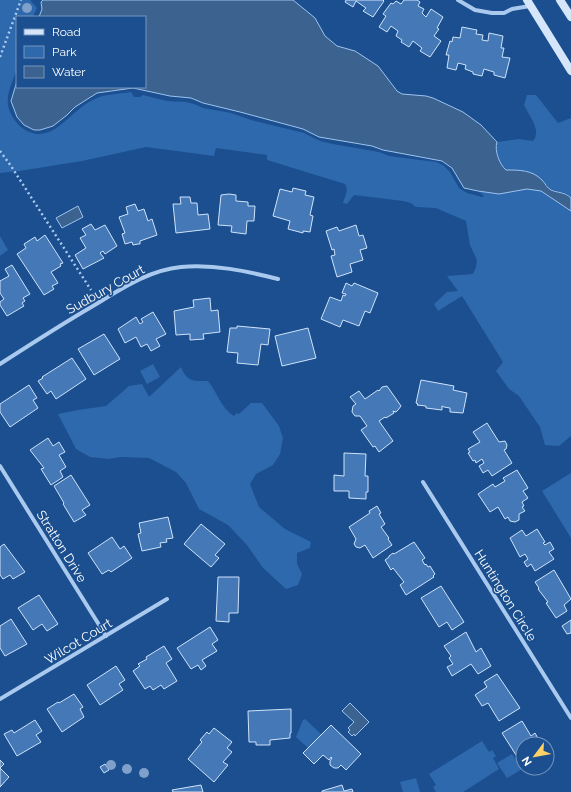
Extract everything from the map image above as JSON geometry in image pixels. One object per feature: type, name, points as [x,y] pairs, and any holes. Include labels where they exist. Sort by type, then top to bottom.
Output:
[{"type":"street","points":[[458,0],[475,10],[492,13],[504,13],[528,3],[571,71]]},
{"type":"street","points":[[560,0],[571,18]]},
{"type":"street","name":"Sudbury Court","points":[[0,364],[61,325],[120,290],[153,273],[181,267],[219,267],[278,279]]},
{"type":"street","name":"Stratton Drive","points":[[0,466],[106,636]]},
{"type":"street","name":"Huntington Circle","points":[[423,482],[571,718]]},
{"type":"street","name":"Wilcot Court","points":[[0,700],[167,599]]},
{"type":"path","points":[[0,57],[21,0]]},
{"type":"path","points":[[0,151],[91,290]]},
{"type":"green space","points":[[0,0],[30,0],[37,8],[33,16],[16,16],[16,69],[9,90],[8,105],[15,121],[22,128],[33,133],[43,134],[52,131],[86,104],[99,97],[131,92],[134,97],[140,97],[143,95],[167,101],[186,102],[203,108],[231,113],[251,120],[304,133],[320,141],[333,144],[379,152],[389,156],[436,162],[443,165],[450,172],[459,188],[467,193],[482,197],[484,196],[478,191],[498,194],[527,189],[541,191],[571,211],[571,436],[559,446],[545,445],[540,427],[519,396],[509,389],[496,371],[503,362],[462,296],[438,311],[434,304],[447,292],[458,291],[447,276],[473,274],[476,267],[477,260],[470,245],[466,221],[436,208],[416,207],[411,203],[403,201],[354,195],[347,204],[343,203],[347,191],[345,184],[267,160],[267,155],[216,148],[214,156],[146,147],[82,161],[0,173]]},
{"type":"green space","points":[[527,95],[536,95],[558,123],[571,118],[571,198],[567,194],[550,189],[542,180],[522,170],[506,170],[500,161],[496,149],[497,142],[519,139],[533,141],[535,137],[536,132],[534,123],[524,105]]},
{"type":"green space","points":[[0,236],[8,250],[0,256]]},
{"type":"green space","points":[[153,364],[160,377],[147,384],[140,371]]},
{"type":"green space","points":[[181,367],[186,376],[191,380],[208,381],[222,404],[234,416],[237,413],[239,414],[251,403],[262,403],[279,426],[283,438],[280,454],[273,465],[256,474],[250,484],[259,507],[285,529],[311,542],[310,548],[297,553],[297,564],[302,574],[298,585],[286,589],[263,568],[247,545],[228,525],[199,509],[186,483],[176,472],[149,458],[121,457],[108,459],[90,457],[76,449],[58,414],[106,406],[129,386],[142,384],[149,397]]},
{"type":"green space","points":[[571,473],[571,538],[542,491]]},
{"type":"green space","points":[[305,719],[322,735],[308,748],[296,737],[303,720]]},
{"type":"green space","points":[[482,741],[489,752],[492,750],[496,756],[493,758],[499,769],[463,792],[436,792],[433,787],[436,785],[429,774]]},
{"type":"green space","points":[[512,754],[515,758],[515,773],[507,778],[497,763]]},
{"type":"green space","points":[[416,778],[420,792],[403,792],[400,782]]},
{"type":"water","points":[[43,0],[293,0],[315,18],[325,36],[337,46],[355,51],[378,66],[397,91],[402,94],[433,98],[463,112],[481,125],[497,142],[496,149],[498,158],[506,170],[530,172],[542,180],[550,189],[569,196],[571,198],[571,211],[541,191],[527,189],[499,194],[464,188],[452,168],[442,161],[383,150],[372,146],[319,137],[303,129],[203,103],[191,98],[170,96],[133,88],[146,88],[146,16],[39,16],[42,9],[41,2]]},
{"type":"water","points":[[16,84],[16,88],[133,88],[97,93],[75,107],[53,126],[40,130],[34,130],[24,125],[17,117],[11,101]]},
{"type":"water","points":[[78,206],[83,217],[62,228],[56,218]]},
{"type":"water","points":[[350,703],[369,722],[355,736],[354,734],[352,736],[348,732],[350,730],[348,728],[354,722],[342,711]]},
{"type":"building","points":[[346,0],[384,1],[373,17],[363,11],[366,8],[356,1],[353,7],[345,2]]},
{"type":"building","points":[[404,0],[417,0],[420,2],[418,6],[424,9],[422,13],[426,17],[431,9],[443,17],[437,28],[439,29],[434,36],[441,41],[430,57],[420,51],[422,48],[413,41],[409,47],[401,42],[402,40],[396,36],[398,31],[391,26],[387,32],[379,27],[386,16],[383,14],[391,3],[393,4],[396,1],[401,4]]},
{"type":"building","points":[[462,27],[477,30],[476,34],[483,35],[482,40],[488,41],[489,33],[503,36],[501,48],[504,48],[502,57],[510,58],[505,78],[494,75],[494,72],[484,69],[482,76],[473,74],[473,72],[465,69],[466,65],[458,63],[456,70],[447,68],[449,55],[446,55],[450,41],[452,42],[453,37],[460,38]]},
{"type":"building","points":[[293,188],[306,191],[305,195],[314,197],[310,215],[313,216],[310,232],[303,231],[303,233],[288,229],[290,221],[273,216],[280,189],[292,192]]},
{"type":"building","points":[[221,195],[236,195],[236,201],[248,202],[248,206],[255,206],[254,221],[247,221],[246,234],[231,232],[232,226],[218,225]]},
{"type":"building","points":[[180,197],[190,197],[191,203],[197,203],[198,215],[208,214],[210,229],[176,233],[173,204],[181,204]]},
{"type":"building","points":[[135,204],[138,211],[144,209],[148,221],[152,219],[157,235],[140,241],[140,244],[133,245],[132,242],[125,244],[122,234],[125,233],[119,217],[128,214],[126,207]]},
{"type":"building","points":[[91,224],[95,230],[105,225],[117,246],[105,254],[103,251],[100,253],[104,258],[83,269],[75,255],[86,248],[80,238],[86,235],[82,229]]},
{"type":"building","points":[[356,225],[359,236],[363,235],[367,248],[360,250],[363,260],[350,264],[352,272],[337,277],[331,256],[335,255],[334,249],[332,250],[326,231],[337,227],[339,231]]},
{"type":"building","points":[[45,235],[63,263],[51,272],[58,283],[52,286],[54,289],[44,295],[17,254],[26,248],[24,244],[35,237],[37,241]]},
{"type":"building","points":[[12,265],[30,294],[23,298],[25,301],[22,303],[24,306],[7,316],[0,305],[0,302],[4,299],[0,293],[0,281],[9,276],[5,269]]},
{"type":"building","points":[[346,283],[352,286],[354,283],[378,293],[370,313],[365,311],[359,326],[343,320],[340,327],[321,319],[330,297],[341,301],[343,295],[345,296],[346,294],[342,293]]},
{"type":"building","points":[[210,298],[211,311],[218,310],[220,332],[203,334],[204,339],[190,340],[190,334],[176,335],[174,311],[194,307],[193,300]]},
{"type":"building","points":[[153,312],[166,334],[156,339],[160,346],[151,351],[147,344],[141,347],[136,337],[125,343],[118,329],[136,317],[140,324],[143,322],[141,319]]},
{"type":"building","points":[[237,326],[270,329],[268,345],[261,344],[258,365],[237,363],[238,353],[227,352],[230,328],[237,328]]},
{"type":"building","points":[[308,328],[316,358],[282,366],[275,336]]},
{"type":"building","points":[[104,334],[120,359],[94,375],[78,349]]},
{"type":"building","points":[[72,358],[86,379],[56,399],[51,391],[47,394],[38,381]]},
{"type":"building","points":[[421,380],[454,386],[453,390],[467,393],[463,413],[450,412],[450,408],[442,406],[442,410],[417,405],[418,404],[416,403]]},
{"type":"building","points":[[29,385],[37,398],[33,400],[38,408],[10,427],[0,412],[0,404]]},
{"type":"building","points":[[387,386],[401,406],[396,412],[393,411],[394,413],[379,421],[393,441],[379,452],[375,446],[373,447],[361,430],[367,426],[360,416],[355,416],[352,412],[353,406],[356,404],[350,397],[359,391],[365,399],[378,390],[379,391],[382,387]]},
{"type":"building","points":[[487,423],[499,442],[505,441],[507,445],[506,449],[504,450],[512,463],[492,476],[488,470],[483,473],[479,466],[484,463],[482,459],[476,463],[468,453],[470,452],[468,449],[480,442],[473,432]]},
{"type":"building","points":[[48,438],[53,446],[59,442],[65,452],[59,455],[66,467],[60,471],[63,477],[51,485],[41,469],[44,468],[30,450]]},
{"type":"building","points":[[344,453],[366,454],[365,476],[368,476],[368,492],[366,492],[366,499],[349,498],[349,491],[334,491],[334,475],[344,476]]},
{"type":"building","points":[[517,470],[528,488],[523,491],[528,498],[522,502],[524,506],[522,507],[525,511],[519,514],[519,520],[515,522],[510,521],[508,517],[505,519],[498,507],[490,512],[478,494],[493,484],[495,487],[505,481],[503,478]]},
{"type":"building","points":[[71,475],[90,505],[82,510],[86,515],[74,522],[54,486]]},
{"type":"building","points":[[377,506],[381,513],[379,514],[385,524],[381,527],[392,545],[373,558],[365,545],[360,548],[356,547],[354,544],[356,539],[349,527],[370,513],[369,511]]},
{"type":"building","points":[[168,517],[173,538],[166,539],[167,542],[160,543],[161,547],[142,551],[138,534],[141,533],[139,523]]},
{"type":"building","points":[[201,524],[225,544],[215,555],[219,558],[211,567],[184,544]]},
{"type":"building","points":[[537,529],[545,542],[543,543],[545,545],[550,542],[554,549],[549,552],[554,559],[535,571],[531,564],[527,567],[524,562],[528,559],[525,554],[520,557],[510,538],[522,530],[526,536]]},
{"type":"building","points":[[112,537],[120,549],[124,546],[132,558],[111,572],[109,570],[102,574],[88,553]]},
{"type":"building","points":[[414,542],[425,558],[422,560],[425,565],[426,564],[428,567],[430,566],[435,574],[433,576],[434,577],[406,595],[400,585],[404,582],[393,568],[391,570],[385,560],[393,553],[394,554]]},
{"type":"building","points":[[4,544],[25,572],[13,579],[10,575],[3,579],[0,575],[0,547]]},
{"type":"building","points":[[554,570],[571,599],[564,605],[567,611],[556,618],[535,582]]},
{"type":"building","points":[[218,577],[239,577],[238,613],[229,613],[229,622],[216,621]]},
{"type":"building","points":[[441,586],[464,622],[452,630],[447,622],[439,627],[421,598]]},
{"type":"building","points":[[39,595],[58,624],[47,631],[42,624],[33,630],[18,608]]},
{"type":"building","points":[[11,619],[27,644],[5,656],[0,648],[0,626]]},
{"type":"building","points":[[571,620],[571,633],[567,634],[562,626]]},
{"type":"building","points":[[210,627],[218,640],[212,644],[217,651],[202,660],[206,666],[201,670],[198,665],[191,669],[177,648]]},
{"type":"building","points":[[466,632],[476,652],[481,648],[491,666],[478,674],[471,664],[452,676],[447,667],[453,664],[449,658],[451,656],[444,646]]},
{"type":"building","points":[[164,646],[172,659],[166,663],[177,681],[164,689],[161,685],[153,690],[150,686],[145,689],[133,671],[140,666],[138,664],[147,659],[146,657]]},
{"type":"building","points":[[116,666],[125,680],[119,684],[123,690],[100,705],[87,685]]},
{"type":"building","points":[[497,674],[520,708],[499,721],[488,703],[482,706],[475,695],[487,687],[484,682]]},
{"type":"building","points":[[74,694],[83,707],[80,709],[84,717],[62,732],[47,709]]},
{"type":"building","points":[[291,709],[290,738],[270,740],[270,745],[256,745],[256,742],[249,742],[248,711]]},
{"type":"building","points":[[35,720],[42,731],[36,735],[41,742],[17,756],[4,734],[12,730],[14,733]]},
{"type":"building","points":[[522,721],[531,736],[515,736],[515,753],[502,733]]},
{"type":"building","points":[[331,725],[361,754],[346,770],[341,765],[338,768],[334,768],[330,765],[331,757],[329,760],[323,755],[314,764],[303,753]]},
{"type":"building","points":[[214,728],[232,742],[227,748],[232,752],[223,762],[228,765],[214,782],[188,759],[202,742],[200,740],[207,732],[209,734]]},
{"type":"building","points":[[0,760],[4,764],[0,768]]},
{"type":"building","points":[[105,764],[109,770],[104,773],[100,767]]},
{"type":"building","points":[[0,768],[9,777],[0,787]]},
{"type":"building","points":[[201,785],[203,792],[173,792],[172,790]]},
{"type":"building","points":[[342,785],[344,791],[352,789],[353,792],[322,792],[322,791]]}]
